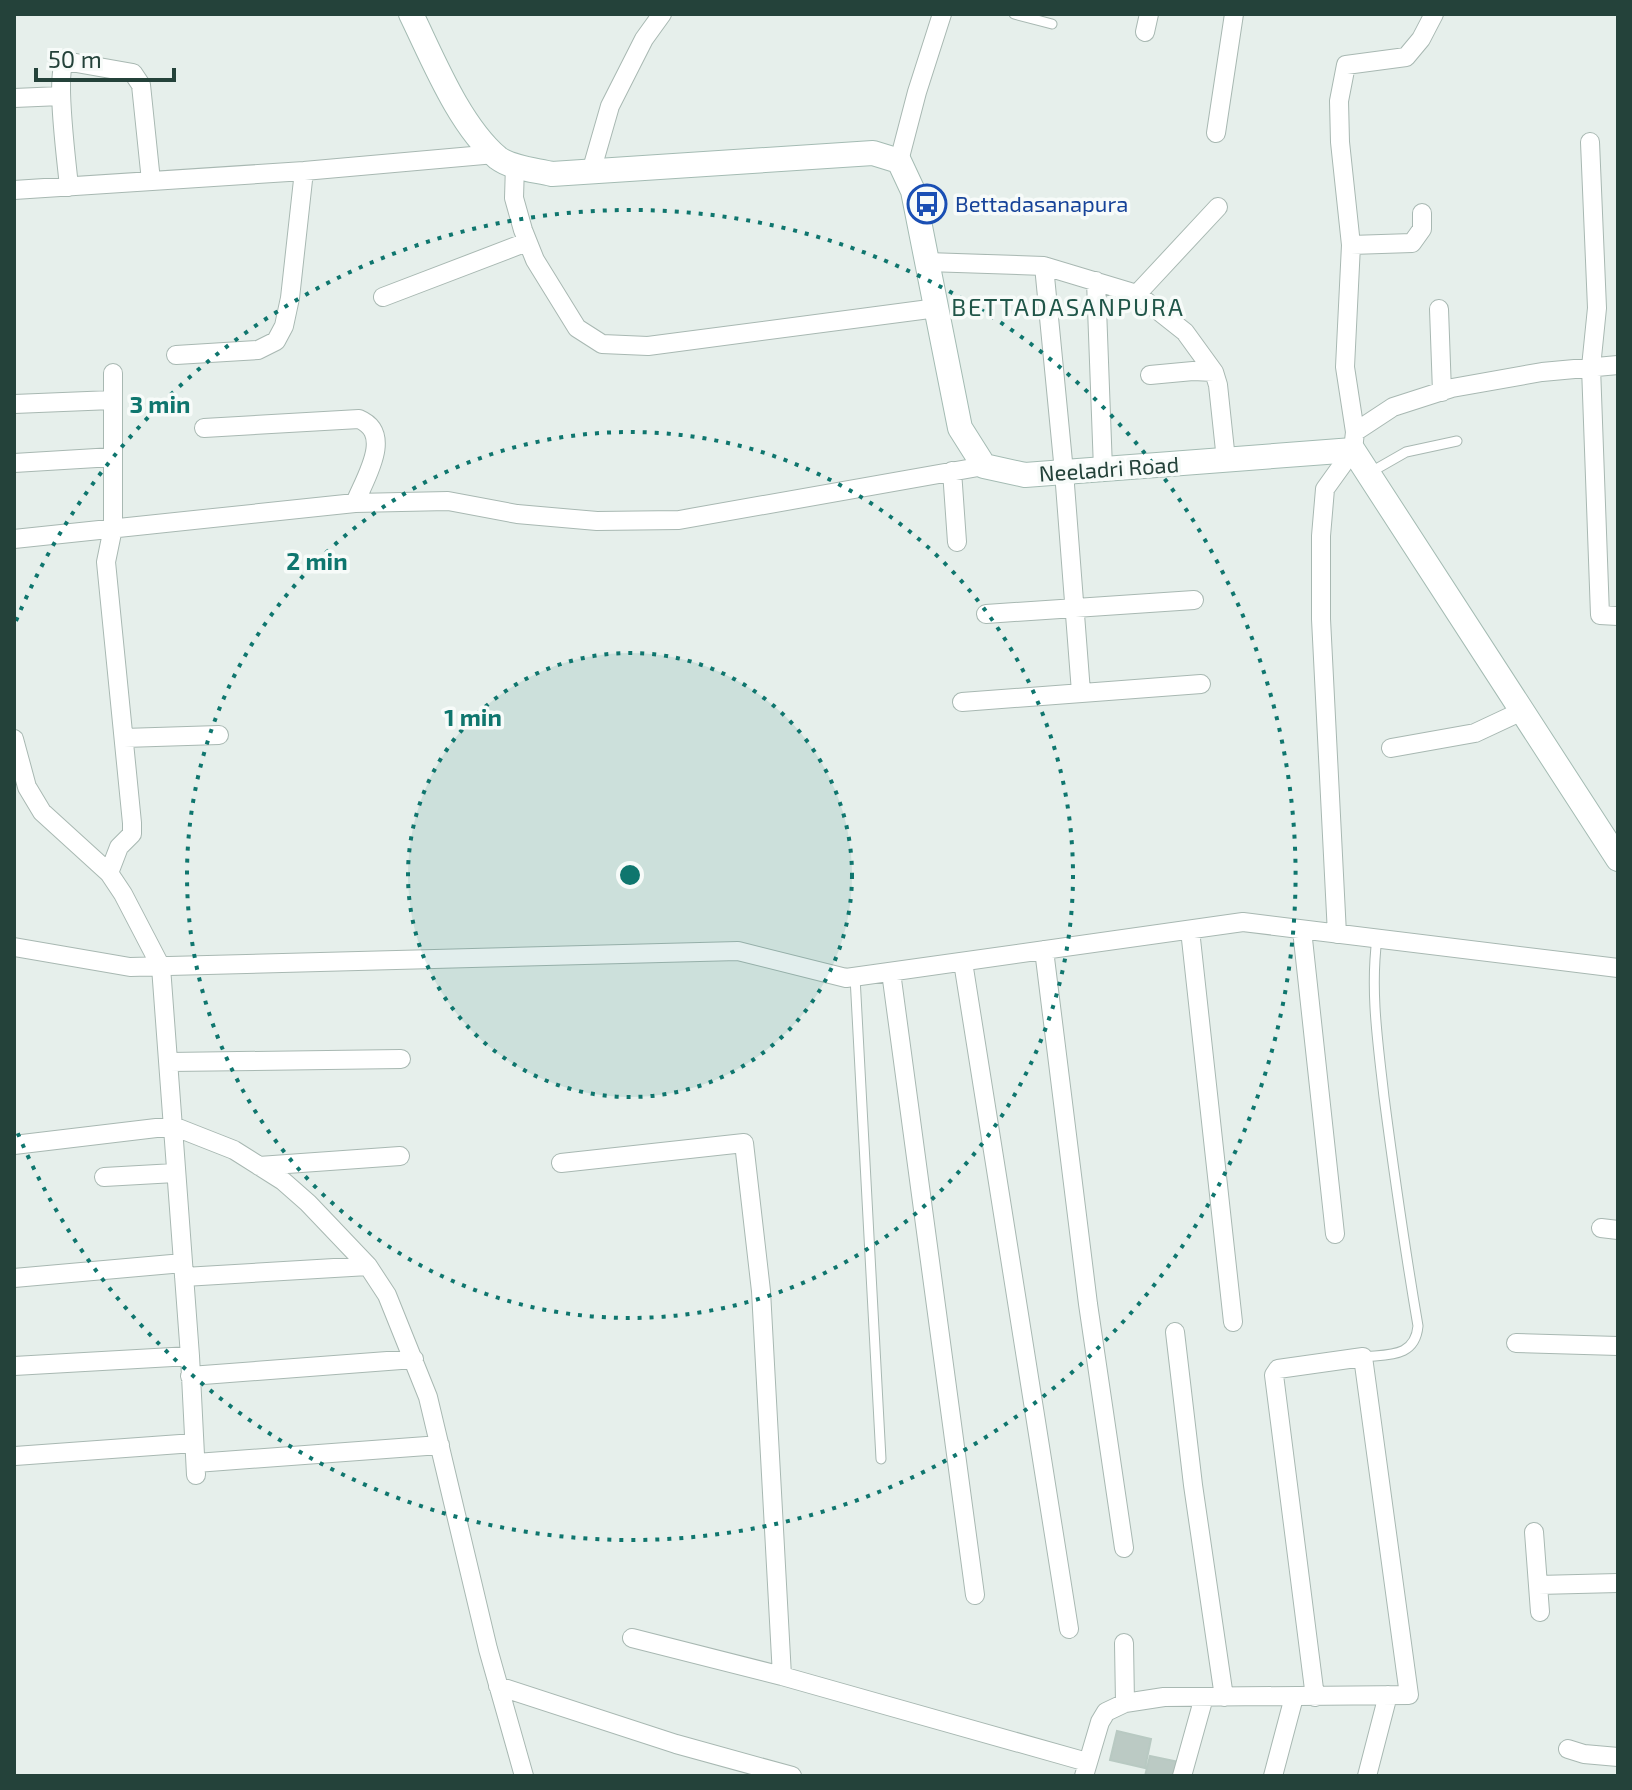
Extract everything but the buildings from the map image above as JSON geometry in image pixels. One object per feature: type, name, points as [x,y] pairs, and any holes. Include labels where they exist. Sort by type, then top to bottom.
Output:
[{"type":"main road","points":[[411,14],[461,115],[505,159],[552,174],[873,153],[899,161],[913,191],[960,428],[984,466]]},
{"type":"main road","points":[[1354,441],[1368,474],[1618,859]]},
{"type":"main road","name":"Neeladri Road","points":[[984,466],[1025,475],[1226,460],[1354,441]]},
{"type":"street","points":[[591,172],[610,106],[644,39],[662,14]]},
{"type":"street","points":[[899,161],[942,14]]},
{"type":"street","points":[[1216,133],[1234,14]]},
{"type":"street","points":[[1354,441],[1345,367],[1351,245],[1340,142],[1339,101],[1346,65],[1406,57],[1421,39],[1434,14]]},
{"type":"street","points":[[69,187],[61,96],[61,67],[65,61],[133,73],[141,85],[151,181]]},
{"type":"street","points":[[14,98],[61,96]]},
{"type":"street","points":[[1590,142],[1597,308],[1591,367],[1600,615],[1618,616]]},
{"type":"street","points":[[14,190],[505,159],[527,242],[547,281],[577,328],[602,344],[648,346],[937,308]]},
{"type":"street","points":[[176,355],[258,350],[276,341],[284,326],[290,298],[304,171]]},
{"type":"street","points":[[1137,294],[1218,207]]},
{"type":"street","points":[[1351,245],[1412,243],[1422,229],[1422,213]]},
{"type":"street","points":[[383,297],[527,242]]},
{"type":"street","points":[[927,262],[1044,266],[1137,294],[1185,332],[1214,372],[1220,396],[1226,460]]},
{"type":"street","points":[[1044,266],[1076,606],[1081,692]]},
{"type":"street","points":[[1096,281],[1103,469]]},
{"type":"street","points":[[1439,309],[1442,392]]},
{"type":"street","points":[[1337,934],[1321,619],[1321,536],[1325,489],[1354,441],[1393,407],[1442,392],[1542,372],[1618,365]]},
{"type":"street","points":[[1150,375],[1214,372]]},
{"type":"street","points":[[109,873],[119,847],[132,834],[106,562],[113,528],[113,373]]},
{"type":"street","points":[[14,404],[112,400]]},
{"type":"street","points":[[204,428],[359,419],[369,423],[377,439],[375,453],[355,503]]},
{"type":"street","points":[[14,463],[113,457]]},
{"type":"street","points":[[14,539],[355,503],[448,501],[517,514],[597,521],[679,520],[984,466]]},
{"type":"street","points":[[952,471],[957,542]]},
{"type":"street","points":[[986,614],[1194,600]]},
{"type":"street","points":[[962,702],[1201,684]]},
{"type":"street","points":[[1391,748],[1475,733],[1522,711]]},
{"type":"street","points":[[124,738],[219,735]]},
{"type":"street","points":[[14,739],[27,787],[42,812],[109,873],[161,967],[196,1469],[440,1445]]},
{"type":"street","points":[[14,947],[130,967],[738,951],[846,978],[1243,922],[1618,968]]},
{"type":"street","points":[[1190,930],[1233,1322]]},
{"type":"street","points":[[1302,930],[1335,1234]]},
{"type":"street","points":[[1044,950],[1088,1304],[1124,1548]]},
{"type":"street","points":[[963,962],[1069,1629]]},
{"type":"street","points":[[891,972],[975,1595]]},
{"type":"street","points":[[169,1062],[401,1059]]},
{"type":"street","points":[[14,1145],[173,1126],[234,1150],[283,1181],[368,1266],[387,1295],[428,1397],[498,1686],[524,1776]]},
{"type":"street","points":[[561,1163],[744,1143],[761,1291],[782,1676]]},
{"type":"street","points":[[259,1166],[400,1156]]},
{"type":"street","points":[[104,1177],[175,1173]]},
{"type":"street","points":[[14,1278],[368,1266]]},
{"type":"street","points":[[1175,1332],[1193,1485],[1224,1697]]},
{"type":"street","points":[[1516,1343],[1618,1346]]},
{"type":"street","points":[[14,1366],[190,1356]]},
{"type":"street","points":[[632,1638],[782,1676],[1086,1769],[1096,1733],[1106,1712],[1125,1703],[1164,1697],[1315,1697],[1409,1695],[1363,1357],[1278,1369],[1274,1375],[1273,1388],[1315,1697]]},
{"type":"street","points":[[190,1376],[414,1359]]},
{"type":"street","points":[[15,1456],[194,1443]]},
{"type":"street","points":[[1534,1532],[1540,1612]]},
{"type":"street","points":[[1538,1585],[1618,1583]]},
{"type":"street","points":[[1124,1643],[1125,1703]]},
{"type":"street","points":[[498,1686],[676,1744],[792,1776]]},
{"type":"street","points":[[1367,1776],[1388,1695]]},
{"type":"street","points":[[1182,1776],[1204,1697]]},
{"type":"street","points":[[1273,1776],[1294,1697]]},
{"type":"street","points":[[1568,1749],[1584,1754],[1618,1757]]},
{"type":"lane","points":[[1014,14],[1052,24]]},
{"type":"lane","points":[[1368,474],[1406,452],[1457,441]]},
{"type":"lane","points":[[1363,1357],[1401,1352],[1411,1347],[1417,1339],[1418,1326],[1374,1015],[1373,972],[1377,938]]},
{"type":"lane","points":[[855,977],[881,1459]]},
{"type":"place","name":"Bettadasanapura","points":[[927,204]]},
{"type":"district","name":"BETTADASANPURA","points":[[1068,308]]}]
